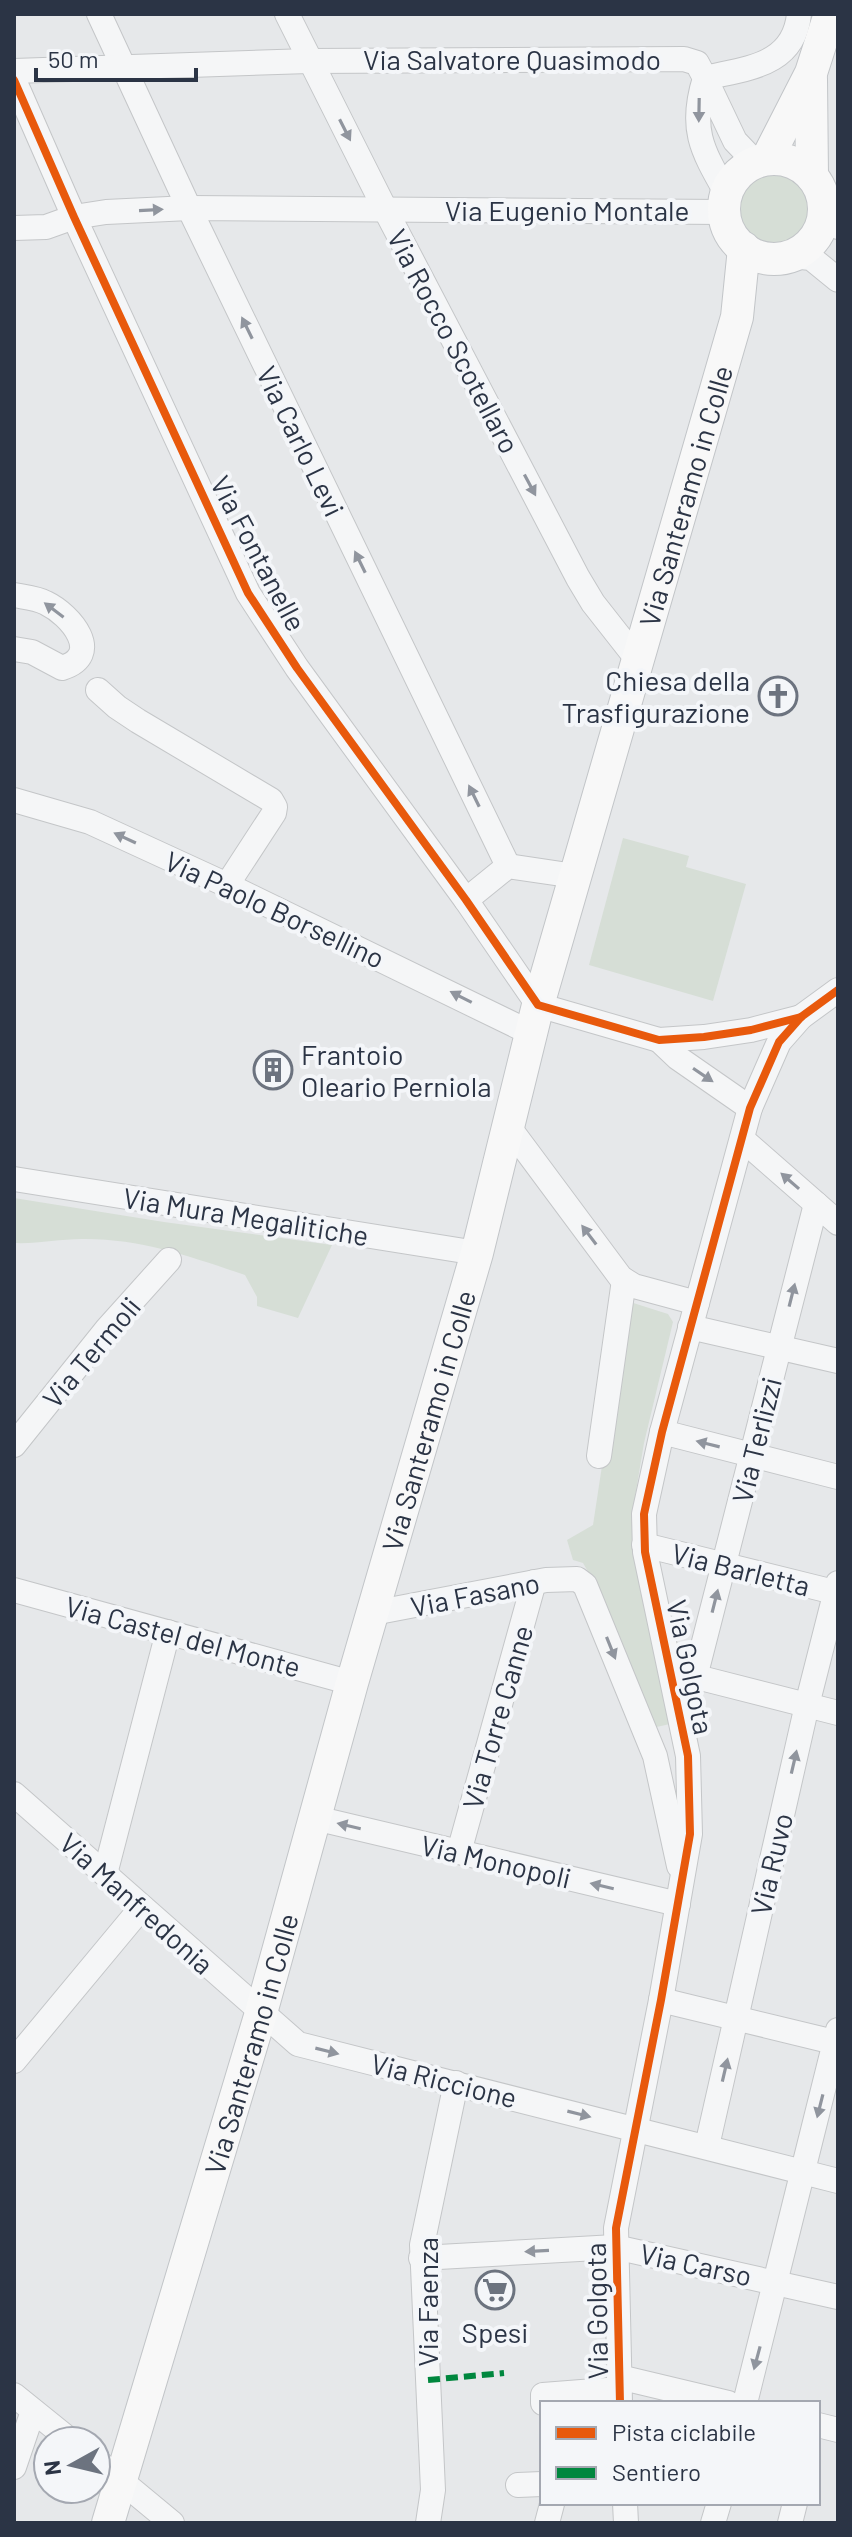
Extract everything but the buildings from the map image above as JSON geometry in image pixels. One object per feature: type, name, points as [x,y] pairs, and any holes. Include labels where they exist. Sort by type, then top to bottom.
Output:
[{"type":"main road","points":[[761,161],[811,73],[830,14]]},
{"type":"main road","points":[[811,73],[825,201],[820,229],[802,250],[785,257],[768,258],[744,248],[734,238],[726,203],[733,181],[743,170],[761,161],[784,160],[799,165],[825,201]]},
{"type":"main road","points":[[737,317],[744,248]]},
{"type":"main road","points":[[737,317],[785,257]]},
{"type":"main road","name":"Via Santeramo in Colle","points":[[108,2523],[261,2013],[352,1683],[477,1253],[534,1019],[737,317]]},
{"type":"street","name":"Via Carlo Levi","points":[[99,14],[189,208],[508,866]]},
{"type":"street","name":"Via Rocco Scotellaro","points":[[287,14],[578,578],[593,603],[637,659]]},
{"type":"street","points":[[705,78],[758,65],[783,53],[792,43],[799,14]]},
{"type":"street","name":"Via Salvatore Quasimodo","points":[[14,71],[309,61],[684,59],[697,63],[705,78]]},
{"type":"street","points":[[705,78],[735,141],[761,161]]},
{"type":"street","points":[[705,78],[697,104],[702,145],[726,203]]},
{"type":"street","name":"Via Fontanelle","points":[[14,80],[248,593],[297,668],[466,900],[534,1019]]},
{"type":"street","name":"Via Eugenio Montale","points":[[14,228],[46,227],[74,217],[106,212],[189,208],[385,209],[726,203]]},
{"type":"street","points":[[785,257],[811,258],[838,280]]},
{"type":"street","points":[[14,595],[47,603],[73,625],[82,640],[72,662]]},
{"type":"street","points":[[14,649],[72,662],[98,690],[138,721],[271,800],[274,813],[227,885]]},
{"type":"street","name":"Via Paolo Borsellino","points":[[14,800],[90,822],[534,1019],[659,1040]]},
{"type":"street","points":[[466,900],[508,866],[575,876]]},
{"type":"street","points":[[659,1040],[704,1037],[801,1017],[838,990]]},
{"type":"street","name":"Via Golgota","points":[[619,2390],[616,2228],[690,1834],[688,1756],[644,1545],[644,1514],[662,1432],[750,1108],[779,1042],[801,1017]]},
{"type":"street","points":[[659,1040],[678,1058],[750,1108]]},
{"type":"street","points":[[508,1126],[624,1280],[694,1315],[779,1348],[838,1361]]},
{"type":"street","points":[[742,1139],[838,1223]]},
{"type":"street","name":"Via Mura Megalitiche","points":[[14,1179],[477,1253]]},
{"type":"street","name":"Via Terlizzi","points":[[695,1677],[816,1204]]},
{"type":"street","name":"Via Termoli","points":[[14,1445],[107,1329],[169,1260]]},
{"type":"street","points":[[599,1456],[624,1280]]},
{"type":"street","points":[[662,1432],[838,1477]]},
{"type":"street","name":"Via Barletta","points":[[644,1545],[837,1590]]},
{"type":"street","name":"Via Golgota","points":[[577,1579],[585,1585],[655,1756],[680,1892]]},
{"type":"street","name":"Via Fasano","points":[[373,1613],[534,1582],[577,1579]]},
{"type":"street","name":"Via Torre Canne","points":[[459,1852],[534,1582]]},
{"type":"street","name":"Via Castel del Monte","points":[[14,1590],[352,1683]]},
{"type":"street","name":"Via Ruvo","points":[[707,2146],[807,1705],[837,1590]]},
{"type":"street","points":[[105,1874],[168,1632]]},
{"type":"street","points":[[670,1671],[838,1713]]},
{"type":"street","name":"Via Manfredonia","points":[[14,1794],[261,2013]]},
{"type":"street","name":"Via Monopoli","points":[[315,1818],[459,1852],[680,1892]]},
{"type":"street","points":[[17,2051],[142,1907]]},
{"type":"street","points":[[661,2000],[837,2039],[746,2401]]},
{"type":"street","name":"Via Riccione","points":[[261,2013],[298,2044],[838,2181]]},
{"type":"street","name":"Via Faenza","points":[[428,2523],[433,2490],[421,2258],[456,2083]]},
{"type":"street","name":"Via Carso","points":[[421,2258],[615,2247],[838,2297]]},
{"type":"street","points":[[543,2401],[543,2395],[619,2390],[711,2401]]},
{"type":"street","points":[[14,2395],[51,2425]]},
{"type":"street","points":[[14,2467],[33,2411]]},
{"type":"street","points":[[112,2472],[172,2523]]},
{"type":"shaded area","points":[[774,174],[799,184],[809,209],[799,234],[774,244],[749,234],[739,209],[749,184]]},
{"type":"shaded area","points":[[623,838],[689,856],[686,867],[746,884],[713,1001],[589,965]]},
{"type":"shaded area","points":[[14,1198],[332,1245],[298,1318],[257,1306],[257,1297],[245,1275],[165,1250],[103,1240],[14,1243]]},
{"type":"shaded area","points":[[627,1301],[668,1314],[673,1322],[644,1443],[633,1509],[632,1547],[670,1724],[652,1728],[594,1582],[583,1563],[573,1560],[567,1540],[593,1525]]},
{"type":"marked path","points":[[428,2380],[504,2373]]},
{"type":"cycle path","points":[[14,80],[248,593],[297,668],[466,900],[538,1005],[659,1040],[751,1030],[801,1017]]},
{"type":"cycle path","points":[[620,2401],[616,2228],[690,1834],[688,1756],[645,1552],[644,1514],[662,1432],[750,1108],[779,1042],[801,1017],[838,990]]},
{"type":"place","name":"Chiesa della Trasfigurazione","points":[[778,696]]},
{"type":"place","name":"Frantoio Oleario Perniola","points":[[273,1070]]},
{"type":"place","name":"Spesi","points":[[495,2290]]}]
